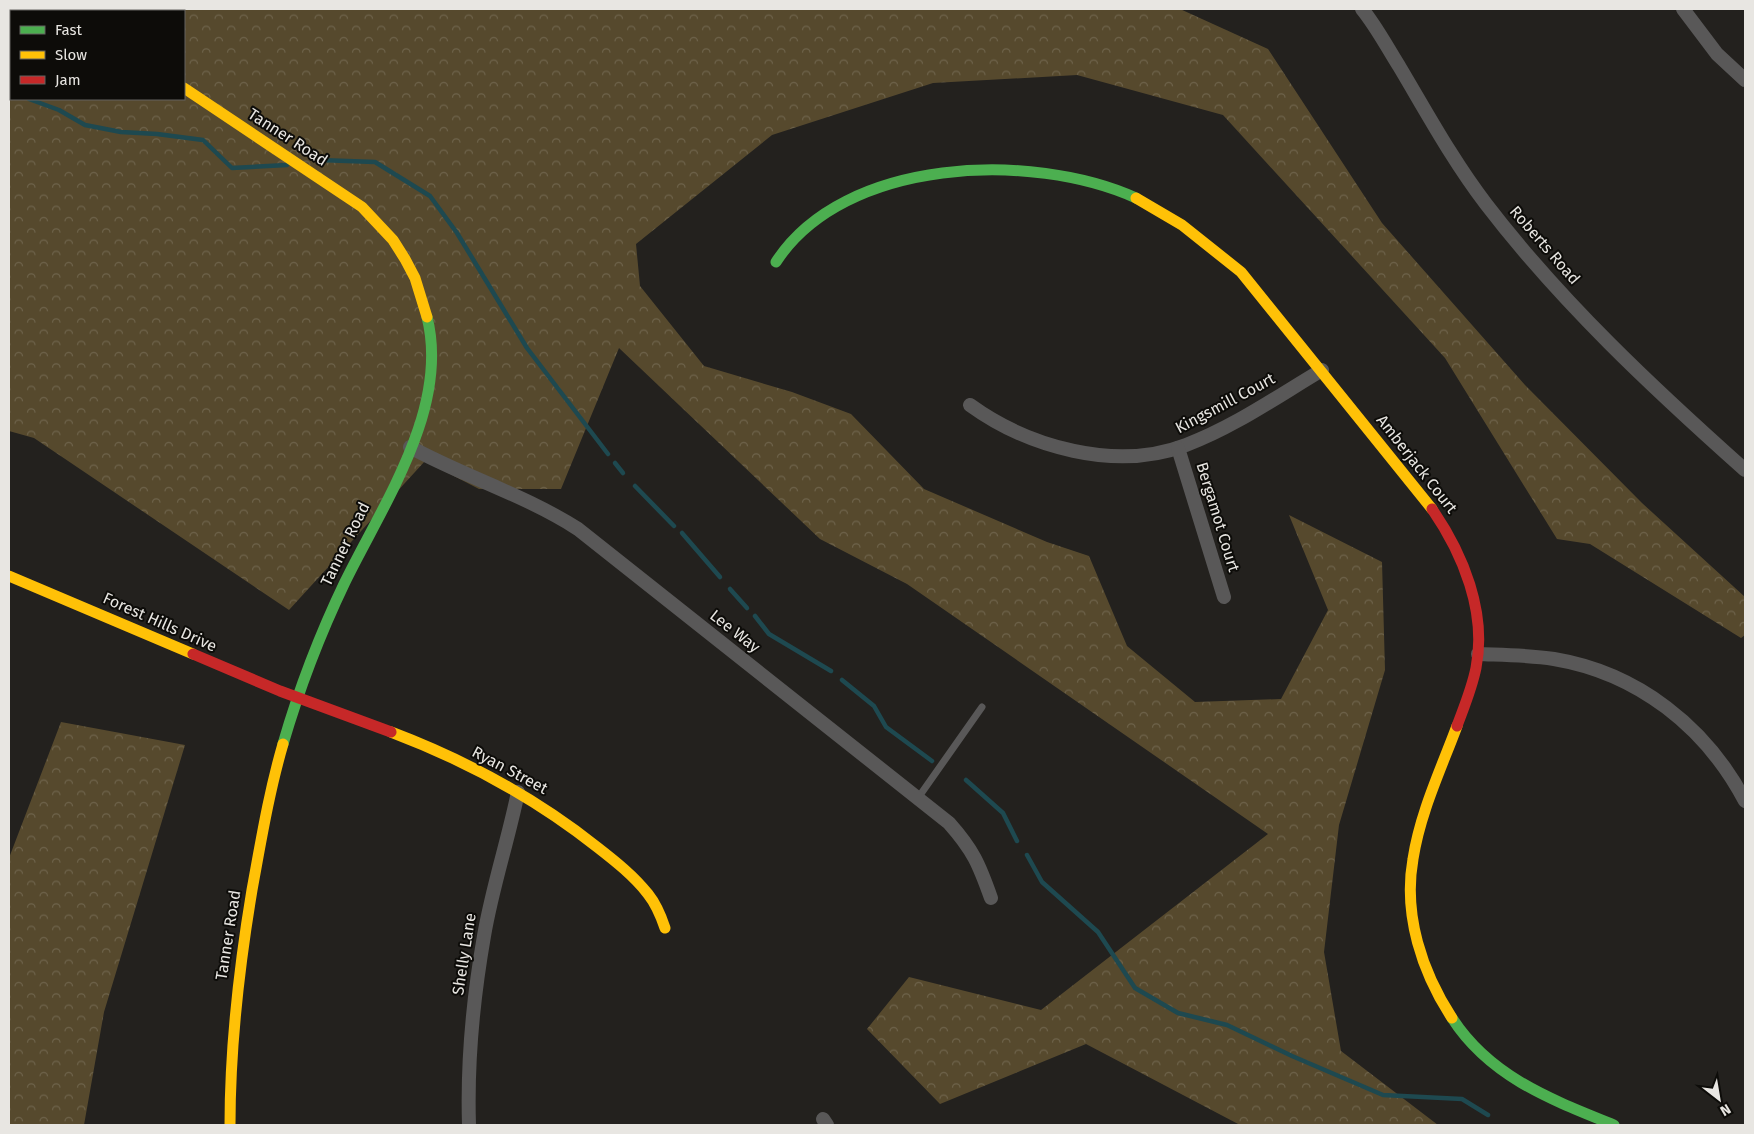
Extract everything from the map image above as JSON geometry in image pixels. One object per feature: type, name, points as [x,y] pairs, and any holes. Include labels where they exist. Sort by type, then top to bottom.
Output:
[{"type":"street","name":"Roberts Road","points":[[1362,9],[1448,147],[1486,203],[1507,229],[1551,279],[1650,384],[1745,470]]},
{"type":"street","points":[[1683,9],[1717,54],[1745,80]]},
{"type":"street","name":"Tanner Road","points":[[185,89],[362,207],[395,242],[417,280],[424,299],[431,344],[429,384],[410,447],[332,609],[298,697],[274,779],[244,934],[233,1034],[230,1125]]},
{"type":"street","name":"Amberjack Court","points":[[776,262],[801,230],[829,211],[860,196],[890,185],[949,172],[979,169],[1010,169],[1073,178],[1114,189],[1146,202],[1176,219],[1211,244],[1241,272],[1322,370],[1446,527],[1470,578],[1477,620],[1478,654],[1466,700],[1420,828],[1413,857],[1411,906],[1423,965],[1449,1017],[1462,1034],[1494,1066],[1532,1091],[1614,1125]]},
{"type":"street","name":"Kingsmill Court","points":[[970,405],[1007,428],[1041,442],[1078,452],[1126,455],[1152,454],[1178,448],[1217,431],[1322,370]]},
{"type":"street","name":"Lee Way","points":[[410,447],[431,459],[535,504],[578,529],[949,823],[970,846],[979,864],[991,898]]},
{"type":"street","name":"Bergamot Court","points":[[1178,448],[1224,598]]},
{"type":"street","name":"Forest Hills Drive","points":[[9,576],[187,653],[298,697]]},
{"type":"street","points":[[1478,654],[1554,659],[1585,666],[1641,690],[1668,708],[1693,729],[1716,753],[1745,800]]},
{"type":"street","name":"Ryan Street","points":[[298,697],[413,741],[488,775],[566,821],[633,876],[646,890],[659,909],[665,928]]},
{"type":"street","name":"Shelly Lane","points":[[469,1125],[470,1059],[474,997],[491,901],[518,792]]},
{"type":"lane","points":[[918,798],[982,707]]},
{"type":"green space","points":[[9,9],[1180,9],[1268,49],[1382,223],[1525,385],[1642,503],[1745,597],[1745,635],[1741,638],[1590,544],[1557,539],[1445,358],[1223,115],[1077,75],[933,83],[772,135],[636,244],[640,286],[704,366],[792,392],[851,414],[924,489],[1047,542],[1089,556],[1127,646],[1195,702],[1281,699],[1328,610],[1289,515],[1382,562],[1385,670],[1339,825],[1324,952],[1341,1051],[1438,1125],[1240,1125],[1086,1044],[940,1104],[867,1029],[909,977],[1041,1010],[1268,834],[907,584],[820,539],[619,348],[561,489],[479,489],[425,461],[289,610],[34,438],[9,431]]},
{"type":"green space","points":[[61,722],[185,745],[104,1012],[84,1125],[9,1125],[9,858]]},
{"type":"waterway","points":[[32,100],[59,110],[85,125],[121,132],[157,134],[203,140],[232,168],[287,165]]},
{"type":"waterway","points":[[319,160],[375,162],[430,196],[457,233],[527,348],[608,454]]},
{"type":"waterway","points":[[615,463],[623,473]]},
{"type":"waterway","points":[[635,486],[674,526]]},
{"type":"waterway","points":[[682,533],[720,577]]},
{"type":"waterway","points":[[730,589],[747,608]]},
{"type":"waterway","points":[[755,616],[769,634],[831,671]]},
{"type":"waterway","points":[[842,680],[874,706],[886,727],[932,761]]},
{"type":"waterway","points":[[966,780],[1003,813],[1017,841]]},
{"type":"waterway","points":[[1027,855],[1042,882],[1098,932],[1135,988],[1178,1013],[1227,1025],[1292,1056],[1383,1095],[1462,1099],[1488,1115]]},
{"type":"traffic: fast","points":[[776,262],[807,227],[846,201],[892,183],[943,173],[994,170],[1045,173],[1093,183],[1136,198]]},
{"type":"traffic: fast","points":[[283,744],[303,682],[327,622],[345,582],[394,488],[421,420],[429,386],[432,351],[427,317]]},
{"type":"traffic: fast","points":[[1452,1018],[1467,1039],[1504,1071],[1546,1096],[1614,1125]]},
{"type":"traffic: slow","points":[[185,89],[362,207],[393,240],[405,259],[415,278],[427,317]]},
{"type":"traffic: slow","points":[[1136,198],[1182,225],[1241,272],[1432,509]]},
{"type":"traffic: slow","points":[[9,576],[193,654]]},
{"type":"traffic: slow","points":[[1452,1018],[1432,982],[1418,942],[1413,922],[1411,880],[1416,842],[1421,825],[1457,726]]},
{"type":"traffic: slow","points":[[391,732],[472,768],[524,796],[573,829],[637,881],[653,902],[665,928]]},
{"type":"traffic: slow","points":[[230,1125],[230,1095],[236,1007],[243,949],[266,817],[283,744]]},
{"type":"traffic: jam","points":[[1432,509],[1454,545],[1470,584],[1478,626],[1479,647],[1476,668],[1457,726]]},
{"type":"traffic: jam","points":[[193,654],[280,691],[391,732]]}]
